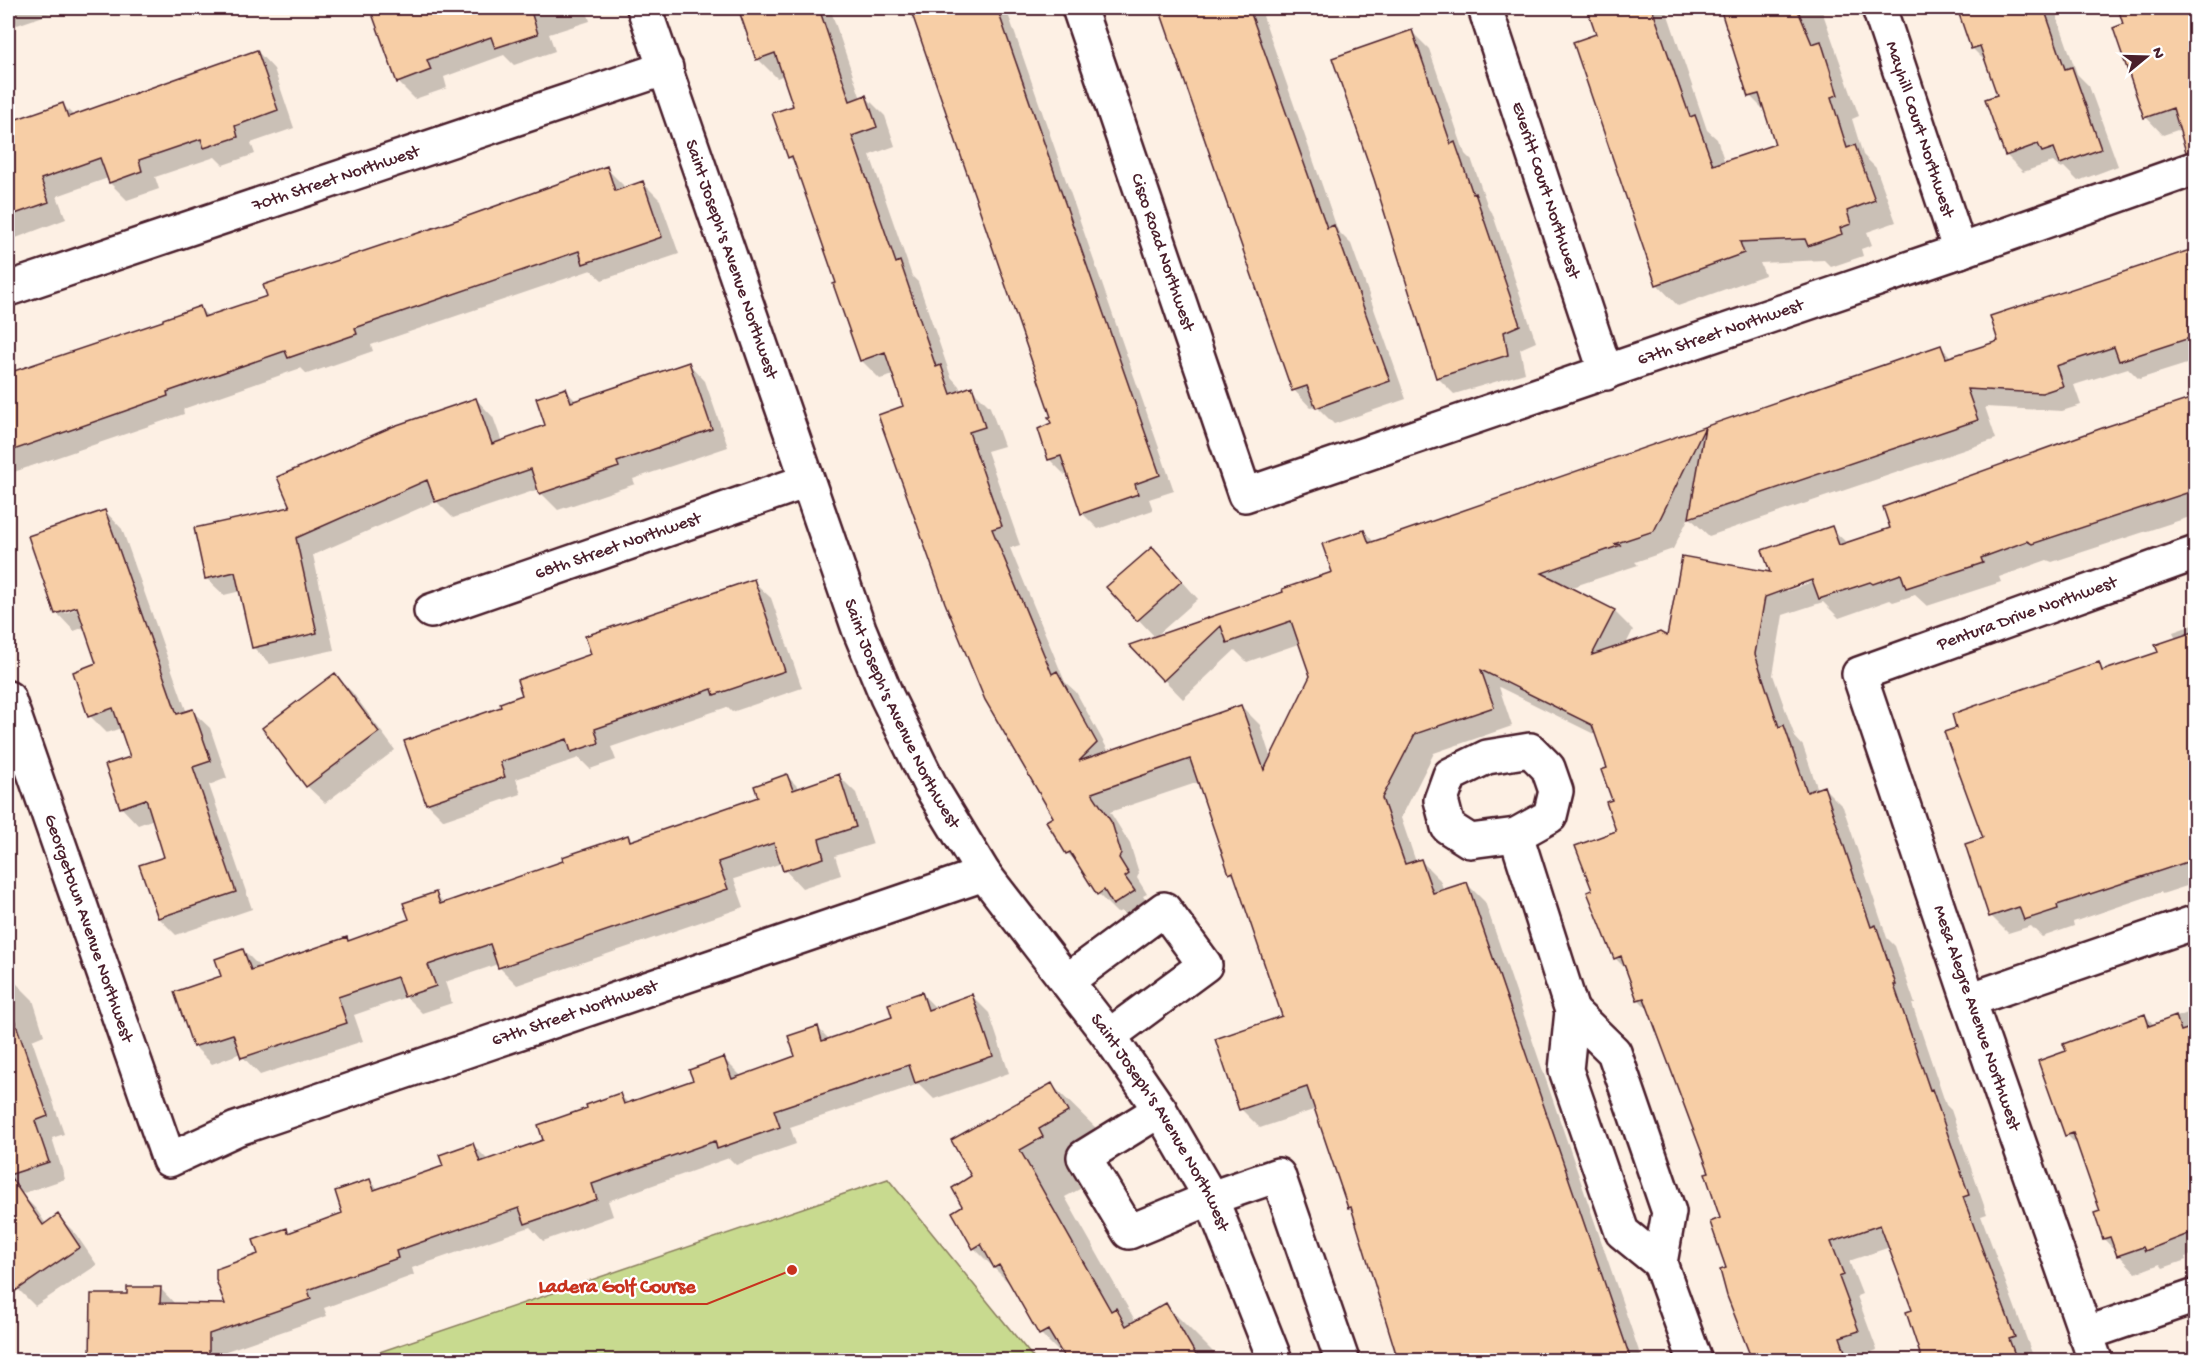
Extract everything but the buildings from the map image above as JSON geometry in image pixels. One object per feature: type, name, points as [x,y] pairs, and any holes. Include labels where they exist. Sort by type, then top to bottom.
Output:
[{"type":"street","name":"Saint Joseph's Avenue Northwest","points":[[644,8],[859,629],[887,697],[931,787],[984,874],[1109,1036],[1160,1110],[1211,1198],[1275,1360]]},
{"type":"street","name":"Cisco Road Northwest","points":[[1079,8],[1245,495]]},
{"type":"street","name":"Everitt Court Northwest","points":[[1485,8],[1606,373]]},
{"type":"street","name":"Mayhill Court Northwest","points":[[1879,8],[1960,252]]},
{"type":"street","name":"70th Street Northwest","points":[[8,289],[666,68]]},
{"type":"street","name":"67th Street Northwest","points":[[1245,495],[1960,252],[2196,168]]},
{"type":"street","name":"68th Street Northwest","points":[[431,611],[807,481]]},
{"type":"street","name":"Pentura Drive Northwest","points":[[1859,674],[2196,553]]},
{"type":"street","name":"Mesa Alegre Avenue Northwest","points":[[1859,674],[2090,1347]]},
{"type":"street","name":"Georgetown Avenue Northwest","points":[[8,698],[169,1160]]},
{"type":"street","points":[[1516,836],[1572,1011],[1566,1070],[1622,1232],[1660,1263]]},
{"type":"street","name":"67th Street Northwest","points":[[169,1160],[236,1129],[984,874]]},
{"type":"street","points":[[1067,981],[1164,909],[1205,965],[1109,1036]]},
{"type":"street","points":[[1969,1000],[2196,922]]},
{"type":"street","points":[[1572,1011],[1614,1052],[1669,1212],[1660,1263],[1695,1360]]},
{"type":"street","points":[[1160,1110],[1084,1156],[1129,1232],[1211,1198],[1278,1175],[1342,1360]]},
{"type":"street","points":[[2090,1347],[2196,1296]]},
{"type":"green space","points":[[888,1179],[1035,1360],[356,1360]]},
{"type":"place","name":"Ladera Golf Course","points":[[792,1270]]}]
